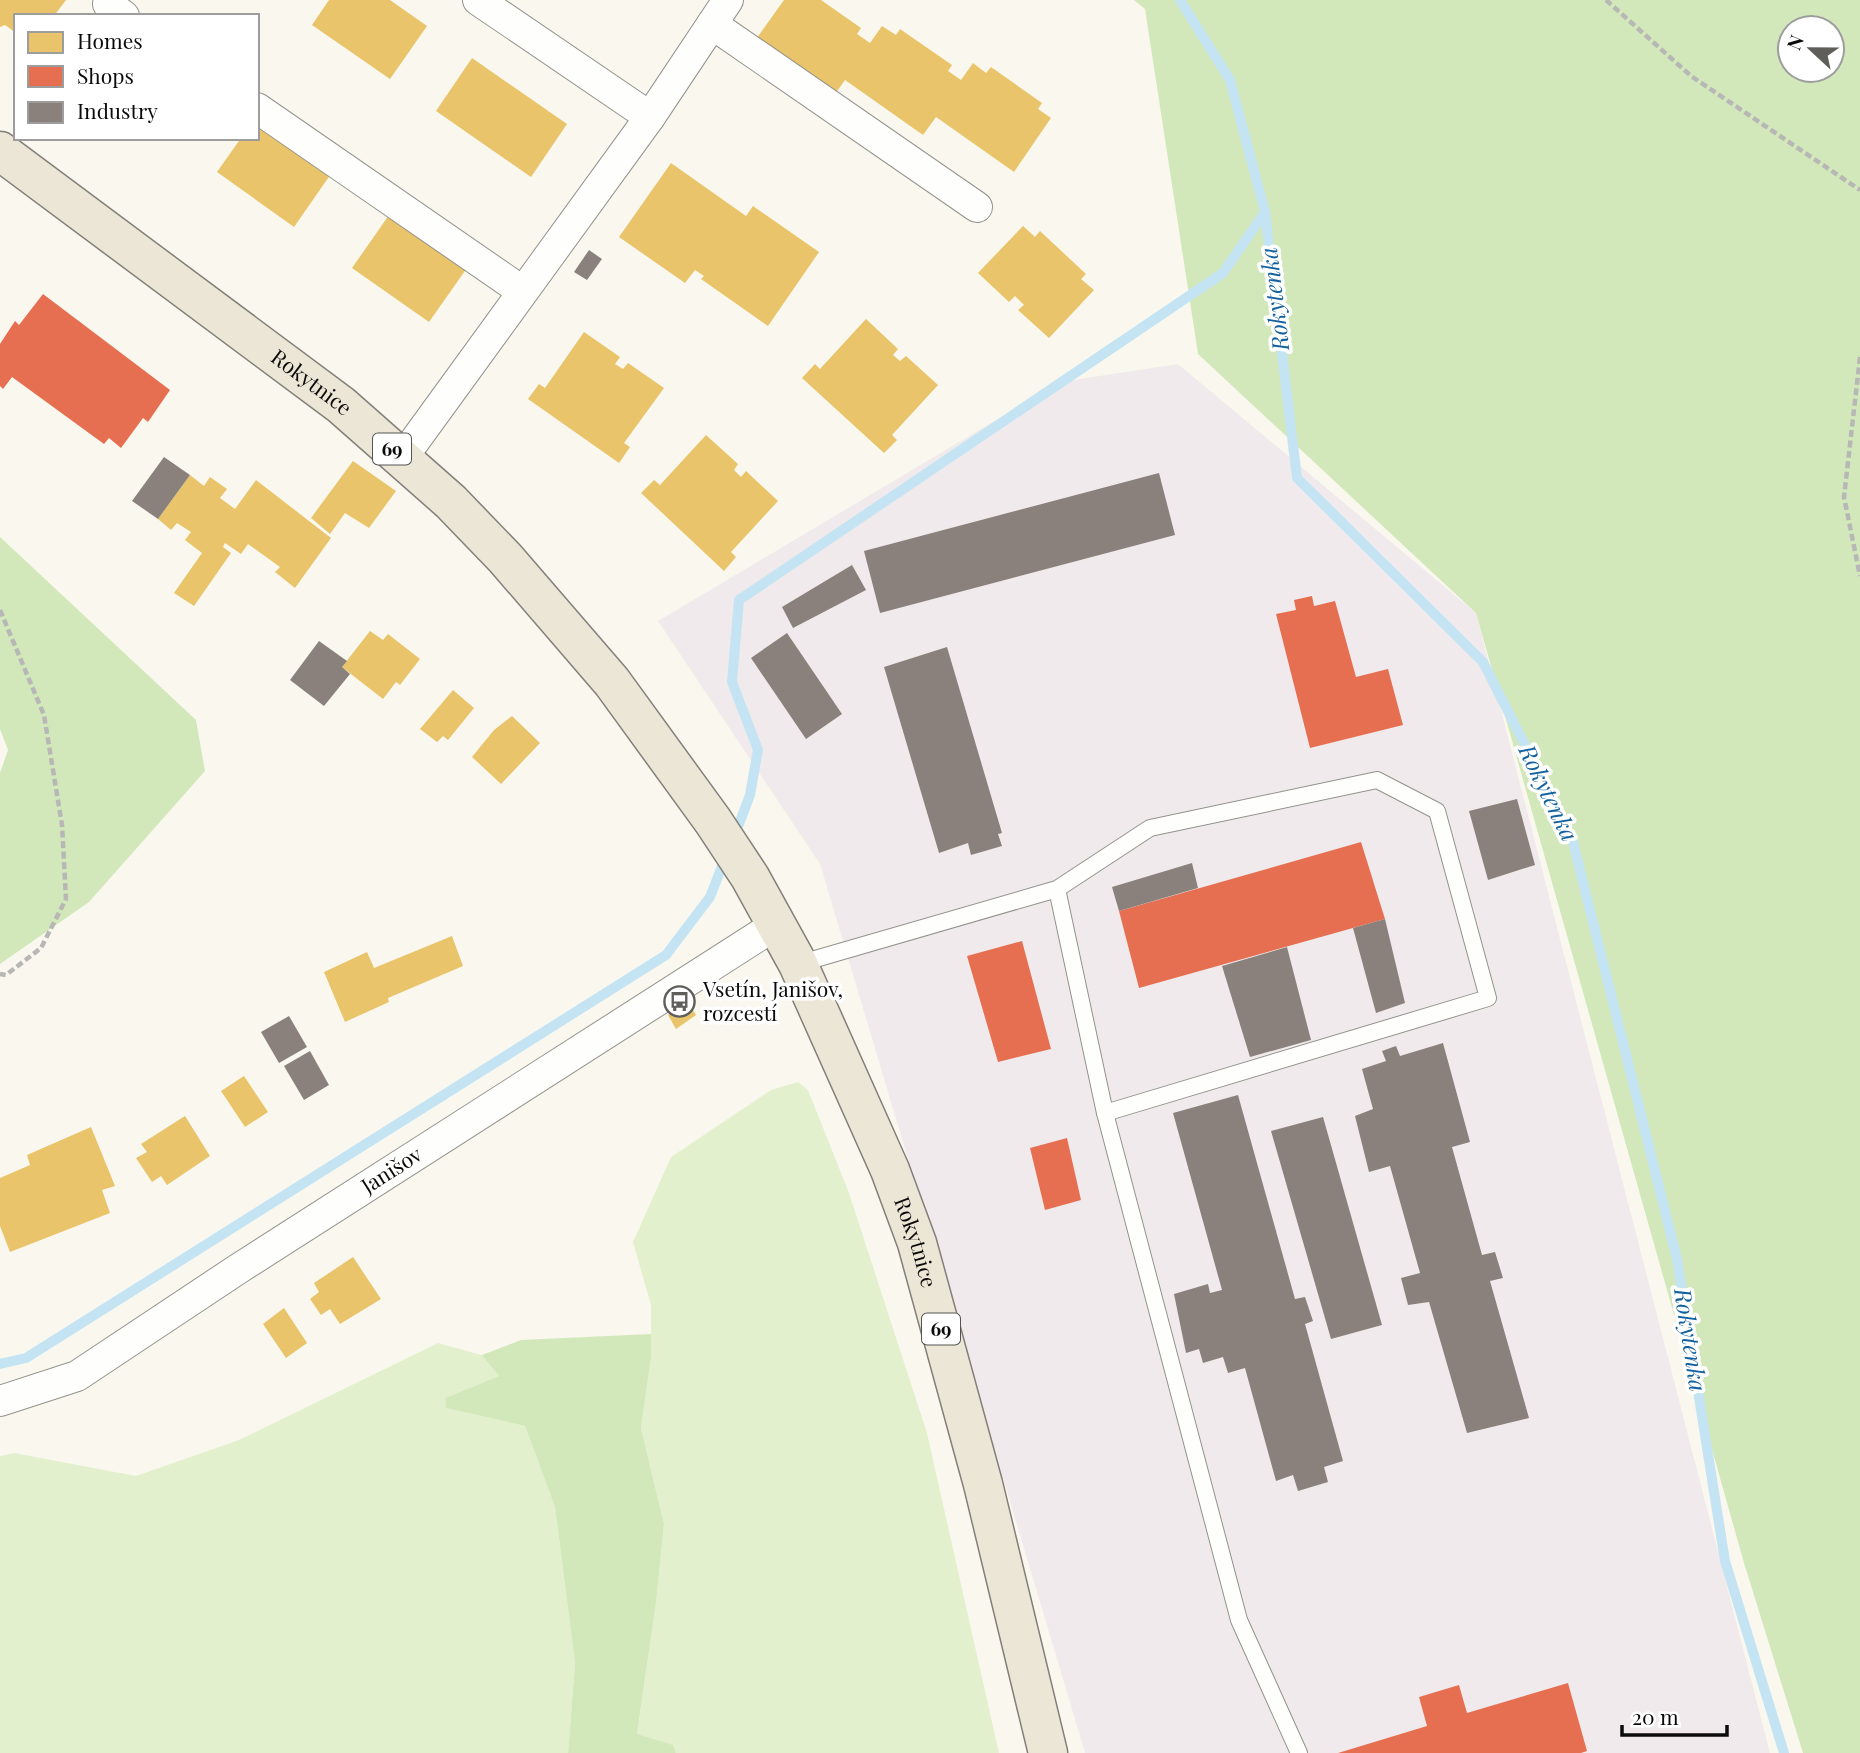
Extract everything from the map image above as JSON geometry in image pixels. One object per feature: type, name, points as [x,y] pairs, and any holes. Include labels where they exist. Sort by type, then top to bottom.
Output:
[{"type":"main road","name":"Rokytnice","points":[[7,148],[270,350],[403,457],[505,558],[612,682],[713,821],[750,877],[798,964],[890,1170],[917,1242],[984,1484],[1048,1753]]},
{"type":"street","points":[[478,0],[650,117]]},
{"type":"street","points":[[403,457],[650,117],[720,12],[977,207]]},
{"type":"street","points":[[259,109],[522,291]]},
{"type":"street","name":"Janišov","points":[[0,1401],[77,1376],[238,1269],[777,924]]},
{"type":"lane","points":[[798,964],[1057,889],[1150,828],[1377,780],[1437,811],[1488,998],[1105,1113]]},
{"type":"lane","points":[[1057,889],[1105,1113],[1238,1620],[1299,1753]]},
{"type":"path","points":[[1606,0],[1691,76],[1860,190]]},
{"type":"path","points":[[1860,356],[1844,497],[1860,576]]},
{"type":"path","points":[[0,610],[44,715],[62,825],[66,898],[41,948],[6,975],[0,974]]},
{"type":"shaded area","points":[[1178,364],[1476,613],[1770,1753],[1085,1753],[820,864],[658,621],[1060,382]]},
{"type":"green space","points":[[1134,0],[1860,0],[1860,1753],[1803,1753],[1744,1563],[1476,613],[1198,354],[1145,9]]},
{"type":"green space","points":[[0,537],[196,720],[205,771],[89,902],[0,964],[0,773],[8,750],[0,729]]},
{"type":"green space","points":[[798,1082],[808,1090],[849,1193],[927,1433],[999,1753],[676,1753],[672,1745],[637,1735],[664,1524],[641,1428],[651,1358],[651,1305],[633,1242],[671,1157],[771,1090]]},
{"type":"green space","points":[[651,1334],[651,1358],[641,1428],[664,1524],[656,1603],[637,1734],[673,1745],[676,1753],[568,1753],[575,1663],[555,1507],[525,1426],[446,1408],[445,1398],[499,1376],[482,1355],[521,1340]]},
{"type":"green space","points":[[438,1343],[485,1356],[499,1376],[445,1398],[446,1408],[525,1426],[555,1507],[575,1663],[568,1753],[0,1753],[0,1456],[14,1453],[136,1476],[239,1440]]},
{"type":"building: Homes","points":[[0,0],[66,0],[56,14],[14,14],[14,32],[5,25],[0,27]]},
{"type":"building: Homes","points":[[329,0],[390,0],[427,26],[390,79],[312,25]]},
{"type":"building: Homes","points":[[784,0],[821,0],[861,28],[857,34],[870,43],[882,26],[896,35],[900,29],[952,65],[948,71],[961,80],[973,63],[986,73],[991,67],[1042,103],[1038,109],[1051,118],[1014,172],[936,117],[923,135],[845,80],[833,97],[754,42]]},
{"type":"building: Homes","points":[[472,58],[567,124],[531,177],[436,111]]},
{"type":"building: Homes","points":[[259,121],[333,171],[294,227],[217,172],[240,140],[259,140]]},
{"type":"building: Homes","points":[[671,163],[746,216],[753,206],[819,252],[768,326],[701,279],[704,276],[695,270],[685,283],[619,237]]},
{"type":"building: Homes","points":[[389,215],[467,268],[429,322],[352,268]]},
{"type":"building: Homes","points":[[1023,226],[1035,237],[1040,231],[1086,274],[1081,279],[1094,290],[1049,338],[1018,310],[1024,305],[1015,296],[1009,302],[978,273]]},
{"type":"building: Homes","points":[[866,319],[898,349],[893,355],[900,361],[906,356],[938,385],[892,435],[897,440],[884,453],[802,378],[815,364],[820,369]]},
{"type":"building: Homes","points":[[584,332],[620,357],[615,364],[623,369],[628,363],[664,388],[624,443],[630,447],[619,463],[528,399],[539,384],[545,388]]},
{"type":"building: Homes","points":[[706,435],[738,464],[734,470],[741,477],[746,471],[778,501],[731,552],[736,557],[724,571],[641,493],[654,480],[660,485]]},
{"type":"building: Homes","points":[[353,461],[396,491],[369,528],[345,513],[330,534],[311,518]]},
{"type":"building: Homes","points":[[190,475],[204,486],[210,477],[227,489],[220,498],[235,509],[256,480],[331,538],[295,588],[275,572],[280,567],[248,544],[241,554],[225,543],[223,547],[231,553],[194,606],[174,593],[202,553],[185,540],[191,532],[177,523],[171,530],[158,519]]},
{"type":"building: Homes","points":[[370,631],[383,640],[388,634],[420,659],[400,685],[396,682],[383,699],[342,667]]},
{"type":"building: Homes","points":[[453,690],[474,708],[448,740],[443,736],[437,742],[420,729]]},
{"type":"building: Homes","points":[[512,716],[540,743],[501,784],[472,757],[494,730]]},
{"type":"building: Homes","points":[[452,936],[463,966],[388,998],[389,1002],[345,1022],[324,972],[367,952],[374,968]]},
{"type":"building: Homes","points":[[688,1002],[696,1015],[676,1029],[668,1015]]},
{"type":"building: Homes","points":[[244,1076],[268,1112],[245,1127],[221,1091]]},
{"type":"building: Homes","points":[[185,1116],[210,1156],[167,1185],[161,1176],[152,1182],[136,1158],[147,1152],[141,1144]]},
{"type":"building: Homes","points":[[91,1127],[115,1186],[102,1190],[110,1213],[10,1252],[0,1226],[0,1178],[30,1165],[27,1155]]},
{"type":"building: Homes","points":[[353,1257],[381,1299],[340,1324],[330,1309],[321,1315],[310,1299],[319,1292],[314,1283]]},
{"type":"building: Homes","points":[[284,1308],[307,1343],[286,1358],[263,1324]]},
{"type":"building: Shops","points":[[43,294],[170,390],[148,422],[143,418],[121,448],[109,438],[104,444],[12,377],[3,389],[0,386],[0,344],[15,321],[19,325]]},
{"type":"building: Shops","points":[[1312,596],[1314,606],[1335,601],[1356,677],[1388,669],[1403,725],[1310,748],[1276,614],[1296,610],[1294,600]]},
{"type":"building: Shops","points":[[1361,842],[1385,919],[1139,988],[1119,911]]},
{"type":"building: Shops","points":[[1022,941],[1051,1049],[998,1062],[967,956]]},
{"type":"building: Shops","points":[[1067,1138],[1081,1200],[1045,1210],[1030,1148]]},
{"type":"building: Shops","points":[[1568,1683],[1587,1751],[1581,1753],[1338,1753],[1427,1726],[1419,1697],[1459,1685],[1467,1713]]},
{"type":"building: Industry","points":[[589,250],[602,259],[587,280],[574,272]]},
{"type":"building: Industry","points":[[164,457],[190,475],[158,519],[132,501]]},
{"type":"building: Industry","points":[[1159,473],[1175,535],[880,613],[864,551]]},
{"type":"building: Industry","points":[[852,565],[866,590],[793,628],[782,607]]},
{"type":"building: Industry","points":[[787,633],[842,714],[806,739],[751,658]]},
{"type":"building: Industry","points":[[319,641],[347,661],[342,667],[350,674],[324,706],[290,680]]},
{"type":"building: Industry","points":[[947,647],[1002,833],[998,834],[1002,846],[971,855],[968,843],[939,853],[884,667]]},
{"type":"building: Industry","points":[[1517,799],[1535,865],[1488,880],[1469,811]]},
{"type":"building: Industry","points":[[1192,863],[1198,888],[1119,911],[1112,887]]},
{"type":"building: Industry","points":[[1385,919],[1405,1003],[1376,1013],[1353,928]]},
{"type":"building: Industry","points":[[1287,947],[1311,1040],[1250,1057],[1222,966]]},
{"type":"building: Industry","points":[[289,1016],[307,1047],[279,1063],[261,1032]]},
{"type":"building: Industry","points":[[1443,1043],[1470,1142],[1452,1147],[1482,1255],[1495,1252],[1503,1278],[1490,1281],[1529,1418],[1467,1433],[1429,1302],[1408,1305],[1401,1278],[1420,1273],[1390,1166],[1369,1172],[1355,1116],[1373,1109],[1362,1069],[1386,1061],[1382,1051],[1396,1046],[1400,1056]]},
{"type":"building: Industry","points":[[310,1051],[329,1085],[304,1100],[284,1066]]},
{"type":"building: Industry","points":[[1238,1095],[1295,1299],[1305,1297],[1313,1321],[1305,1324],[1343,1461],[1324,1467],[1328,1482],[1298,1491],[1293,1475],[1276,1481],[1245,1368],[1228,1373],[1223,1357],[1203,1363],[1199,1349],[1186,1353],[1174,1294],[1208,1284],[1210,1293],[1222,1290],[1173,1113]]},
{"type":"building: Industry","points":[[1323,1117],[1382,1325],[1331,1339],[1271,1131]]},
{"type":"waterway","name":"Rokytenka","points":[[1180,0],[1230,80],[1265,212],[1297,478],[1483,662],[1572,838],[1677,1259],[1725,1561],[1784,1753]]},
{"type":"waterway","points":[[734,837],[750,795],[758,750],[732,682],[739,600],[1223,273],[1265,212]]},
{"type":"waterway","points":[[0,1364],[26,1358],[666,955],[710,897],[726,856]]},
{"type":"place","name":"Vsetín, Janišov, rozcestí","points":[[680,1002]]}]
